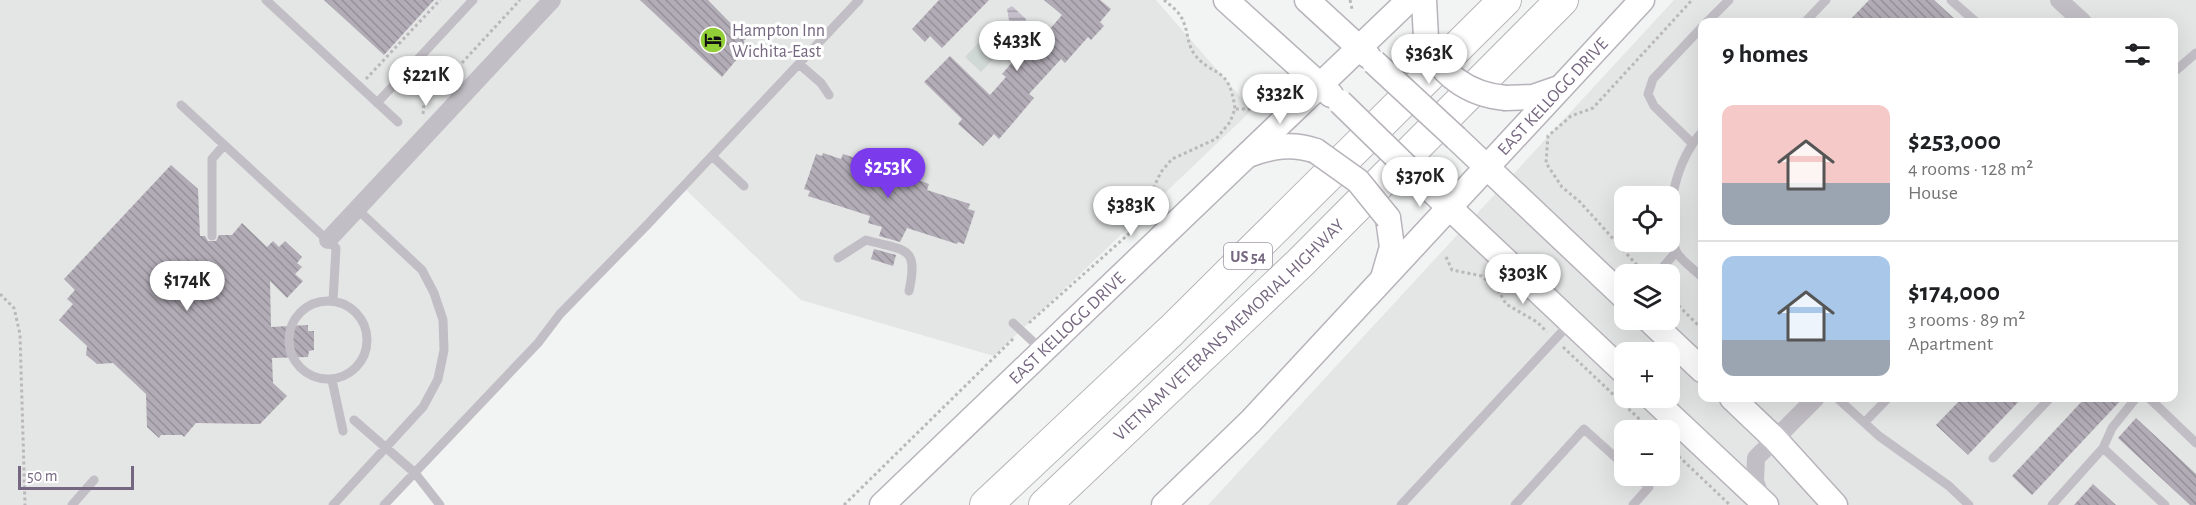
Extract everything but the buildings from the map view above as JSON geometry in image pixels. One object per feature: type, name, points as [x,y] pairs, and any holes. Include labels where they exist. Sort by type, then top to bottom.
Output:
[{"type":"highway","name":"US 54","points":[[986,505],[1188,315],[1504,0]]},
{"type":"highway","name":"VIETNAM VETERANS MEMORIAL HIGHWAY","points":[[1045,505],[1300,263],[1562,0]]},
{"type":"main road","points":[[1226,0],[1340,102],[1614,362]]},
{"type":"main road","points":[[1307,0],[1614,288]]},
{"type":"main road","name":"EAST KELLOGG DRIVE","points":[[882,505],[1320,85],[1366,55],[1409,0]]},
{"type":"main road","points":[[1425,0],[1426,38],[1431,54],[1460,83],[1479,94],[1506,98],[1533,97],[1562,87]]},
{"type":"main road","name":"EAST KELLOGG DRIVE","points":[[1164,505],[1221,451],[1381,282],[1642,0]]},
{"type":"main road","points":[[1245,156],[1280,146],[1298,145],[1316,151],[1358,181],[1388,218],[1392,247],[1381,282]]},
{"type":"main road","points":[[1660,330],[1698,366]]},
{"type":"main road","points":[[1736,402],[1774,438],[1835,505]]},
{"type":"main road","points":[[1663,408],[1764,503]]},
{"type":"street","points":[[328,240],[552,0]]},
{"type":"street","points":[[2059,0],[2079,18]]},
{"type":"street","points":[[1764,503],[1755,481],[1756,458],[1812,402]]},
{"type":"lane","points":[[266,0],[398,122]]},
{"type":"lane","points":[[377,103],[473,0]]},
{"type":"lane","points":[[384,505],[538,344],[560,314],[859,0]]},
{"type":"lane","points":[[1711,18],[1729,0]]},
{"type":"lane","points":[[1809,18],[1826,0]]},
{"type":"lane","points":[[1952,0],[1972,18]]},
{"type":"lane","points":[[1692,143],[1654,106],[1648,94],[1653,79],[1698,31]]},
{"type":"lane","points":[[2178,69],[2196,53]]},
{"type":"lane","points":[[799,64],[821,83],[829,94]]},
{"type":"lane","points":[[181,105],[336,248],[333,301]]},
{"type":"lane","points":[[1675,186],[1692,143],[1698,136]]},
{"type":"lane","points":[[212,236],[212,159],[224,145]]},
{"type":"lane","points":[[712,156],[744,186]]},
{"type":"lane","points":[[333,505],[423,407],[438,379],[444,350],[443,320],[434,292],[422,270],[357,209]]},
{"type":"lane","points":[[838,258],[866,240],[906,252],[913,260],[914,268],[909,291]]},
{"type":"lane","points":[[1666,264],[1676,252],[1698,273]]},
{"type":"lane","points":[[333,301],[345,304],[355,312],[367,334],[363,359],[355,369],[332,380],[322,380],[303,371],[291,355],[288,345],[291,325],[296,316],[312,304],[333,301]]},
{"type":"lane","points":[[1401,505],[1571,321]]},
{"type":"lane","points":[[1013,323],[1043,350]]},
{"type":"lane","points":[[332,380],[343,431]]},
{"type":"lane","points":[[1842,402],[1969,505]]},
{"type":"lane","points":[[1865,422],[1884,402]]},
{"type":"lane","points":[[1993,458],[2042,402]]},
{"type":"lane","points":[[2052,505],[2103,448],[2112,428],[2133,402]]},
{"type":"lane","points":[[2153,402],[2196,443]]},
{"type":"lane","points":[[354,420],[415,473],[440,505]]},
{"type":"lane","points":[[1515,505],[1584,429],[1614,456]]},
{"type":"lane","points":[[2103,448],[2166,505]]},
{"type":"lane","points":[[72,505],[94,480]]},
{"type":"lane","points":[[1634,505],[1649,488],[1647,486]]},
{"type":"path","points":[[358,87],[440,0]]},
{"type":"path","points":[[417,122],[423,115],[424,104],[520,0]]},
{"type":"path","points":[[844,505],[1021,330],[1133,230],[1154,182],[1172,159],[1216,139],[1230,122],[1235,109],[1229,84],[1221,72],[1200,61],[1191,50],[1183,20],[1164,0]]},
{"type":"path","points":[[1350,0],[1352,9]]},
{"type":"path","points":[[1637,264],[1580,202],[1562,187],[1546,163],[1548,136],[1571,117],[1593,108],[1692,0]]},
{"type":"path","points":[[1235,109],[1254,109]]},
{"type":"path","points":[[0,294],[14,308],[20,334],[25,505]]},
{"type":"path","points":[[1680,307],[1698,325]]},
{"type":"path","points":[[1680,458],[1730,505]]},
{"type":"shaded area","points":[[0,0],[1156,0],[1252,110],[994,356],[801,300],[683,187],[385,505],[0,505]]},
{"type":"shaded area","points":[[1674,0],[2196,0],[2196,505],[1208,505]]},
{"type":"shaded area","points":[[1012,6],[1026,19],[1025,27],[1019,28],[1009,20],[1007,9]]},
{"type":"shaded area","points":[[994,27],[1009,42],[981,72],[965,57]]},
{"type":"place","name":"Hampton Inn Wichita-East","points":[[713,40]]}]
